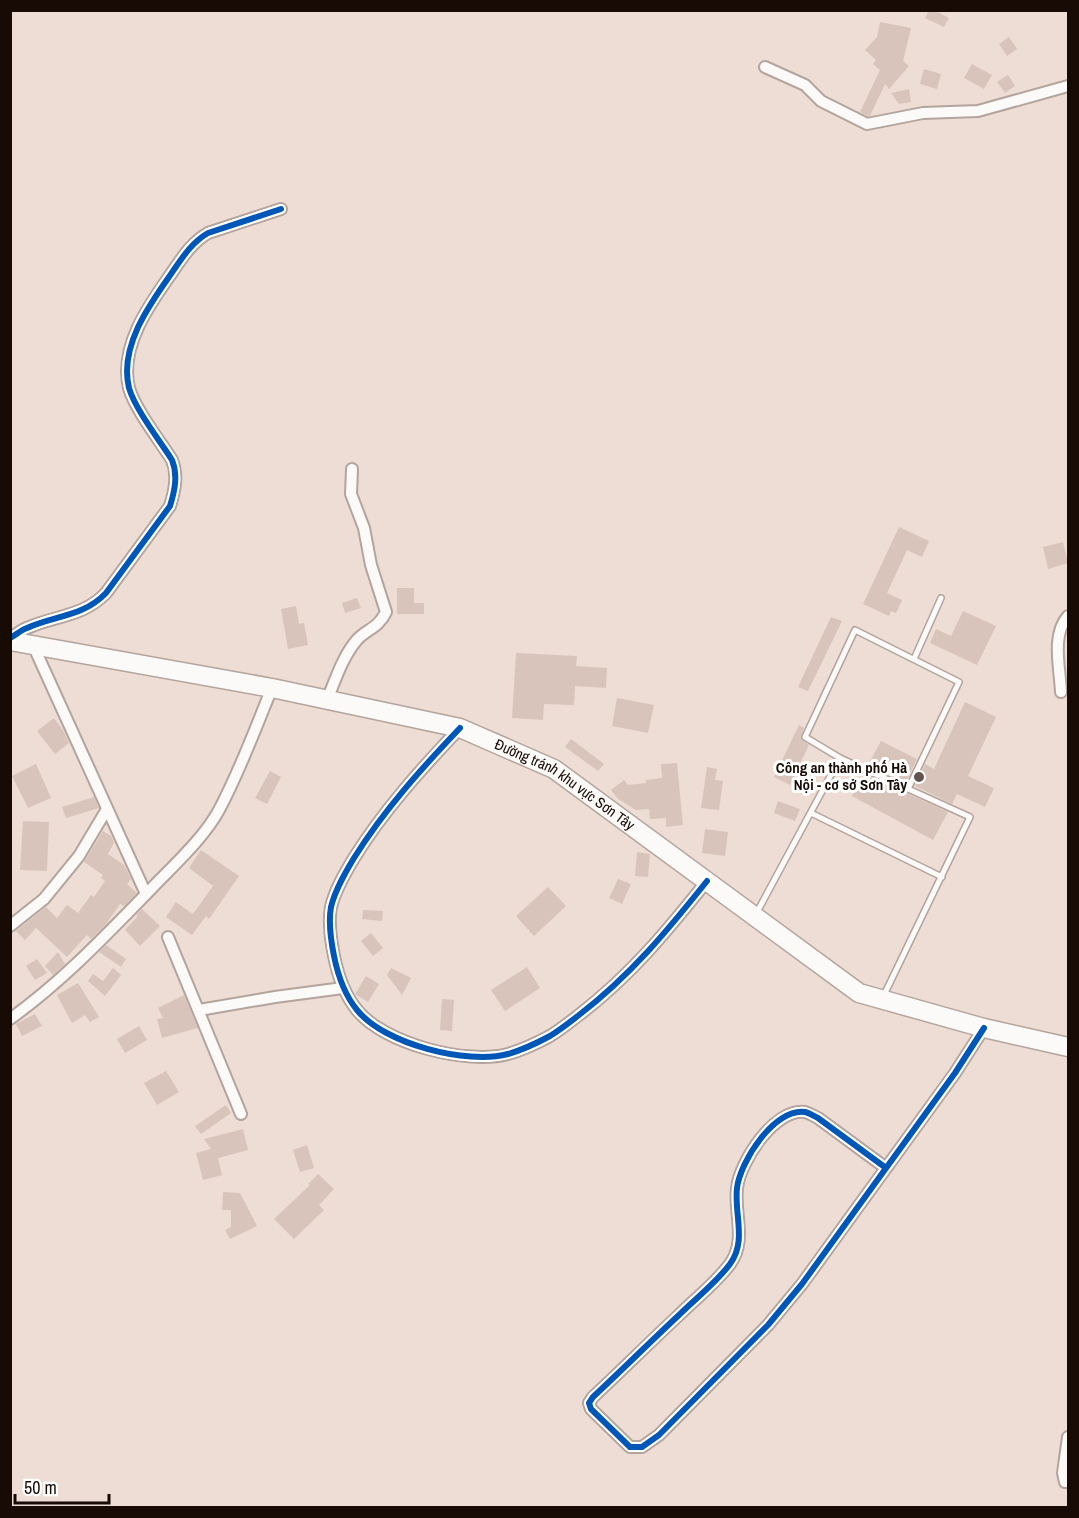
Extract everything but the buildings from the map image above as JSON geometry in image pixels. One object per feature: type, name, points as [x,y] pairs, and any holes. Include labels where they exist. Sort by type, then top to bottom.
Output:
[{"type":"highway","name":"Đường tránh khu vực Sơn Tây","points":[[10,640],[272,688],[460,728],[554,769],[859,993],[984,1028],[1068,1047]]},
{"type":"street","points":[[765,67],[806,86],[821,101],[867,124],[923,113],[978,111],[1068,87]]},
{"type":"street","points":[[10,640],[27,628],[95,605],[170,506],[174,494],[176,471],[172,460],[135,401],[130,389],[129,355],[136,333],[151,302],[189,248],[198,239],[208,233],[281,209]]},
{"type":"street","points":[[327,700],[357,640],[381,623],[386,612],[371,565],[364,528],[351,494],[352,469]]},
{"type":"street","points":[[1061,692],[1058,636],[1068,616]]},
{"type":"street","points":[[33,645],[146,894]]},
{"type":"street","points":[[10,1019],[38,999],[75,967],[200,836],[218,812],[272,688]]},
{"type":"street","points":[[460,728],[416,774],[378,822],[340,884],[331,907],[330,937],[343,988],[358,1011],[380,1029],[411,1045],[447,1053],[476,1056],[506,1054],[552,1035],[627,975],[658,943],[707,881]]},
{"type":"street","points":[[10,926],[44,899],[79,856],[107,809]]},
{"type":"street","points":[[168,937],[241,1114]]},
{"type":"street","points":[[199,1010],[343,988]]},
{"type":"street","points":[[886,1168],[818,1118],[805,1112],[792,1114],[772,1126],[752,1151],[740,1177],[737,1189],[740,1228],[737,1254],[715,1281],[591,1399],[589,1403],[591,1409],[630,1447],[642,1447],[659,1435],[768,1325],[802,1284],[955,1073],[984,1028]]},
{"type":"street","points":[[1068,1437],[1062,1473],[1065,1482],[1068,1482]]},
{"type":"lane","points":[[914,659],[941,598]]},
{"type":"lane","points":[[882,999],[970,817],[908,789],[840,758],[805,737],[855,630],[959,682],[908,789]]},
{"type":"lane","points":[[755,916],[840,758]]},
{"type":"lane","points":[[811,813],[942,877]]},
{"type":"cycle path","points":[[10,638],[25,629],[79,611],[97,601],[106,593],[170,506],[175,483],[172,460],[142,415],[129,388],[128,357],[132,342],[154,299],[197,241],[208,233],[281,209]]},
{"type":"cycle path","points":[[460,728],[417,774],[378,823],[347,870],[331,907],[331,938],[336,963],[348,998],[370,1022],[386,1033],[427,1049],[471,1057],[508,1054],[535,1044],[565,1026],[598,1000],[632,968],[663,935],[707,881]]},
{"type":"cycle path","points":[[886,1168],[807,1112],[793,1113],[771,1127],[752,1151],[740,1177],[737,1188],[738,1246],[730,1264],[712,1284],[593,1397],[589,1403],[591,1409],[630,1447],[642,1447],[659,1435],[768,1325],[802,1284],[955,1073],[984,1028]]},
{"type":"place","name":"Công an thành phố Hà Nội - cơ sở Sơn Tây","points":[[919,777]]}]
